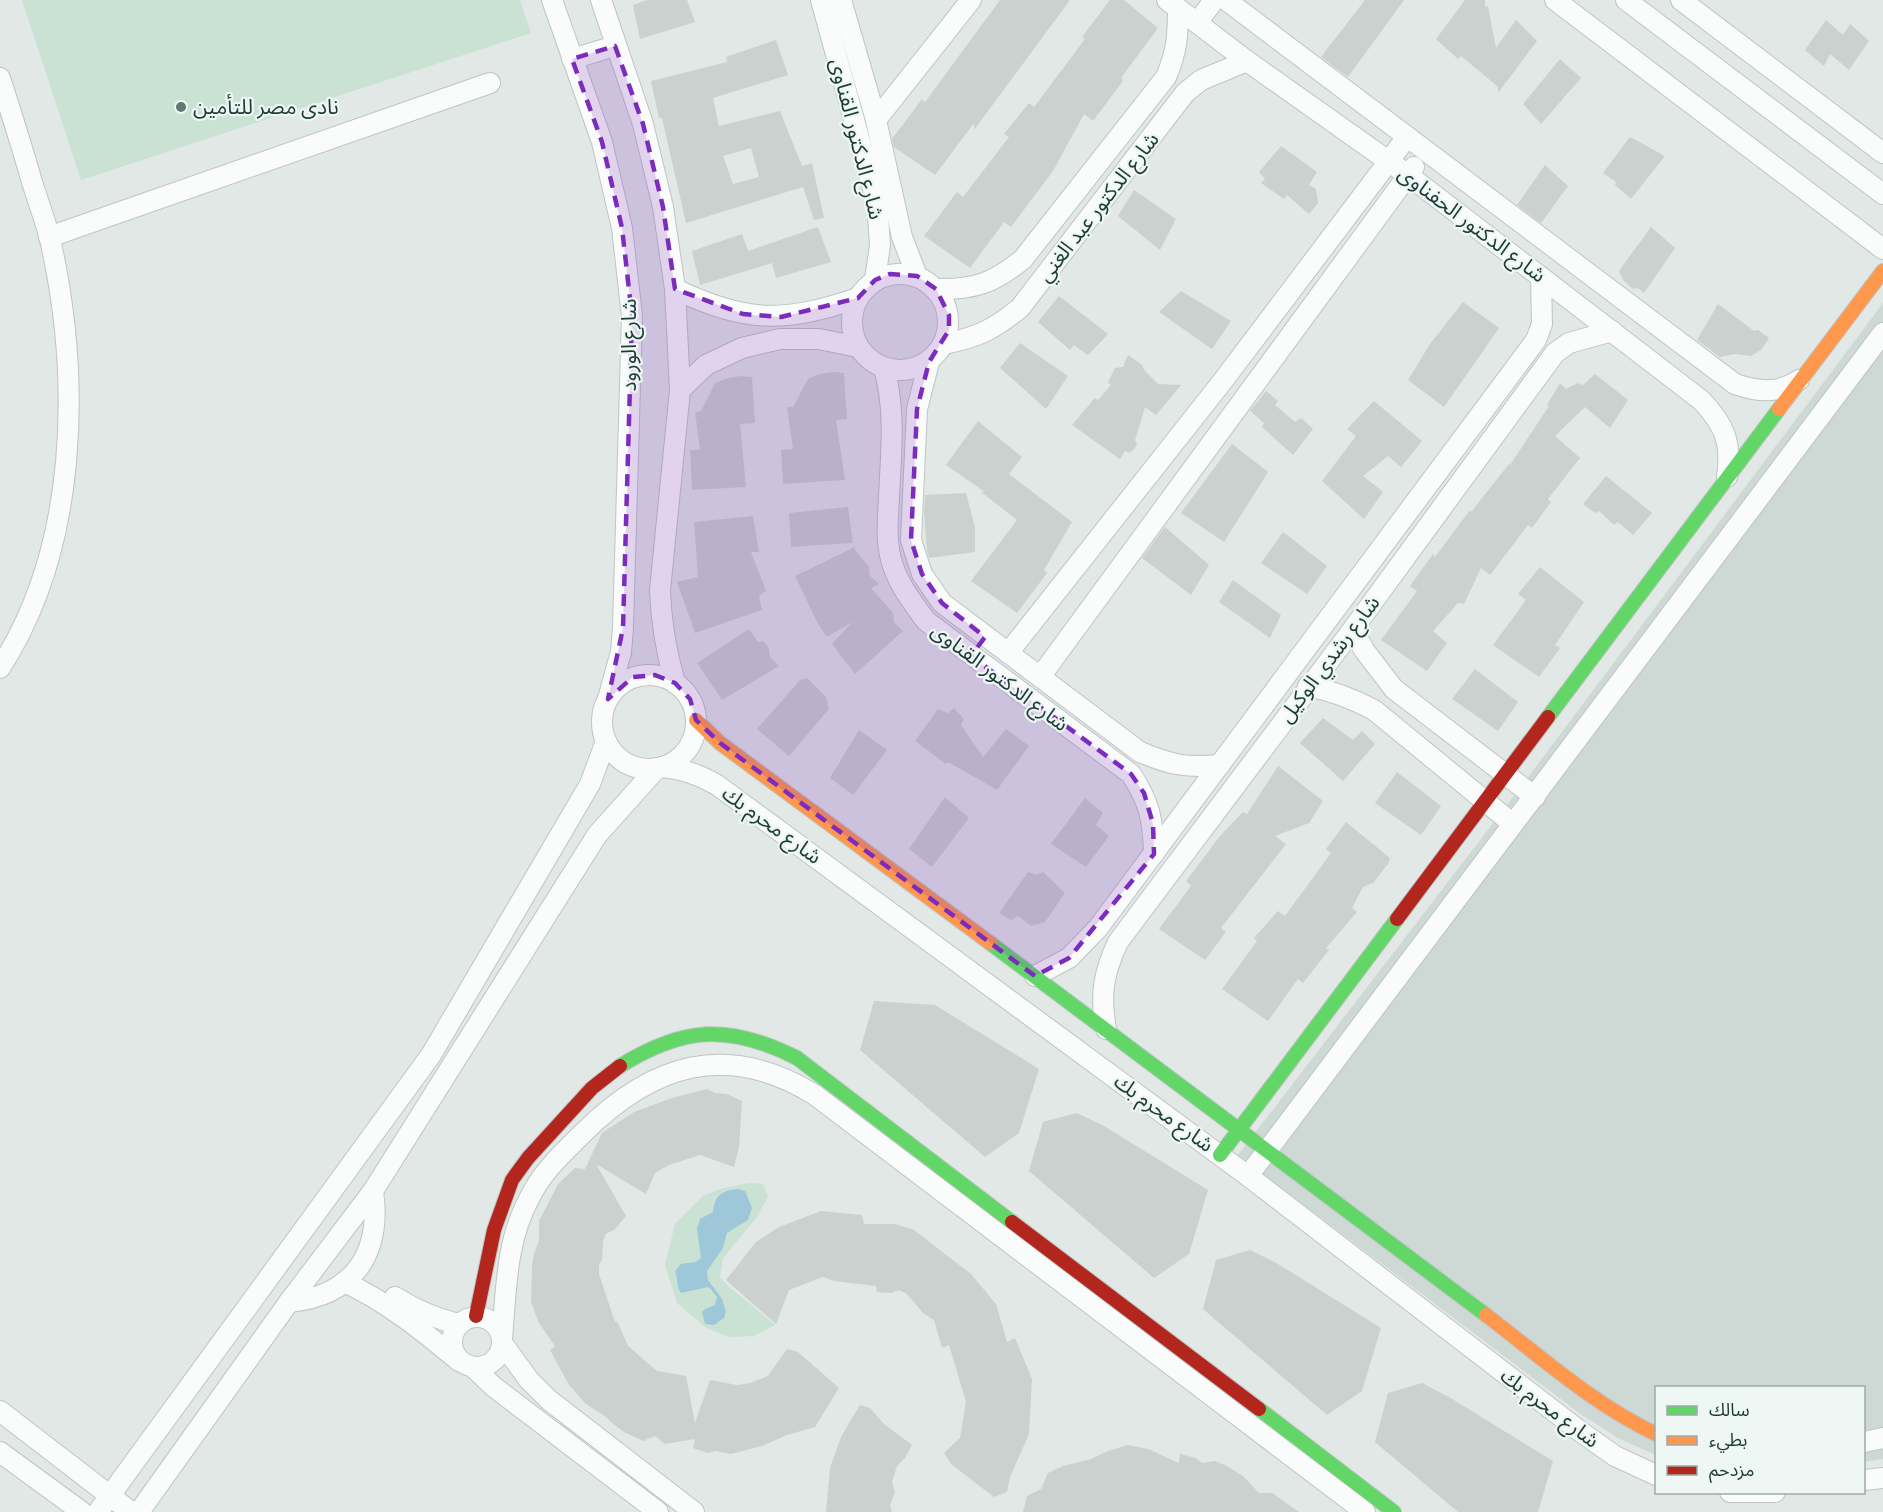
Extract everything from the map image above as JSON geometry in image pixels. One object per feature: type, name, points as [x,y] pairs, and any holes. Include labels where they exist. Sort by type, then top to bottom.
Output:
[{"type":"street","name":"شارع الورود","points":[[552,0],[602,142],[622,228],[632,316],[623,628],[621,652],[608,699]]},
{"type":"street","points":[[601,0],[643,124],[663,207],[675,288],[680,390],[660,590],[663,632],[675,683]]},
{"type":"street","name":"شارع الدكتور القناوى","points":[[821,0],[877,203],[880,245],[875,280]]},
{"type":"street","name":"شارع الدكتور القناوى","points":[[841,0],[876,120],[902,237],[917,276]]},
{"type":"street","points":[[876,120],[970,0]]},
{"type":"street","points":[[1197,23],[1214,0]]},
{"type":"street","name":"شارع الدكتور الحفناوى","points":[[1226,0],[1735,384],[1753,390],[1772,391],[1790,386],[1806,375]]},
{"type":"street","points":[[1555,0],[1883,249]]},
{"type":"street","points":[[1626,0],[1883,194]]},
{"type":"street","points":[[1681,0],[1883,153]]},
{"type":"street","name":"شارع الدكتور الحفناوى","points":[[1172,4],[1247,61],[1389,161],[1701,400],[1717,416],[1727,437],[1730,459],[1726,481]]},
{"type":"street","name":"شارع الدكتور عبد الغني","points":[[936,289],[960,290],[983,284],[1005,274],[1023,259],[1166,76],[1175,57],[1178,35],[1172,4]]},
{"type":"street","points":[[572,59],[615,46]]},
{"type":"street","name":"شارع الدكتور عبد الغني","points":[[944,344],[972,338],[998,326],[1020,308],[1185,93],[1201,80],[1247,61]]},
{"type":"street","points":[[0,78],[49,237],[58,281],[67,352],[68,423],[62,499],[48,560],[30,611],[0,668]]},
{"type":"street","points":[[49,237],[490,83]]},
{"type":"street","points":[[1008,653],[1222,381],[1407,137]]},
{"type":"street","points":[[1040,677],[1426,152]]},
{"type":"street","points":[[1220,1155],[1237,1129],[1883,271]]},
{"type":"street","points":[[906,273],[917,276],[936,289],[944,301],[949,315],[944,344],[929,362],[915,369],[899,371],[884,368],[869,360],[858,347],[853,331],[852,314],[863,290],[875,280],[890,274],[906,273]]},
{"type":"street","name":"شارع رشدي الوكيل","points":[[1035,976],[1053,969],[1069,958],[1098,928],[1536,340],[1542,324],[1542,277]]},
{"type":"street","points":[[675,288],[706,304],[743,314],[782,317],[820,311],[858,298]]},
{"type":"street","name":"شارع رشدي الوكيل","points":[[1106,1029],[1102,1008],[1103,986],[1108,964],[1118,942],[1353,629],[1555,353],[1569,343],[1612,331]]},
{"type":"street","points":[[1248,1176],[1883,333]]},
{"type":"street","points":[[680,390],[706,365],[741,348],[780,339],[819,339],[858,347]]},
{"type":"street","name":"شارع الدكتور القناوى","points":[[929,362],[917,409],[911,540],[922,574],[942,603],[1140,752],[1165,763],[1192,768],[1220,765]]},
{"type":"street","name":"شارع الدكتور القناوى","points":[[884,368],[890,390],[892,412],[887,538],[892,565],[903,591],[926,621],[1131,774],[1143,793],[1153,824],[1154,854]]},
{"type":"street","points":[[1701,400],[1720,372]]},
{"type":"street","points":[[1353,629],[1369,657],[1394,689],[1535,797]]},
{"type":"street","points":[[971,656],[985,637]]},
{"type":"street","points":[[139,1512],[289,1302],[373,1191],[597,836],[621,807],[660,767],[680,757],[687,749],[695,730],[696,720],[690,699],[675,683],[655,675],[633,677],[623,682],[608,699],[602,720],[606,741],[618,758],[627,763],[637,767],[660,767]]},
{"type":"street","points":[[1308,686],[1353,699],[1374,710],[1513,824]]},
{"type":"street","name":"شارع محرم بك","points":[[696,720],[720,743],[1106,1029],[1536,1353],[1593,1399],[1628,1421],[1655,1434]]},
{"type":"street","points":[[98,1512],[431,1055],[590,784],[606,741]]},
{"type":"street","name":"شارع محرم بك","points":[[660,767],[682,769],[717,784],[1220,1155],[1581,1432],[1615,1455],[1655,1475]]},
{"type":"street","points":[[1098,928],[1118,942]]},
{"type":"street","points":[[714,1033],[712,1049],[718,1064]]},
{"type":"street","points":[[1365,1512],[814,1095],[793,1081],[769,1071],[744,1065],[718,1064],[688,1067],[630,1092],[602,1113],[551,1164],[530,1196],[515,1232],[508,1270],[500,1353],[493,1362],[483,1367],[466,1364],[452,1349],[452,1336],[467,1320],[500,1211],[513,1178],[541,1144],[602,1079],[644,1052],[681,1039],[714,1033],[743,1037],[771,1045],[797,1058],[1394,1512]]},
{"type":"street","points":[[681,1039],[687,1052],[688,1067]]},
{"type":"street","points":[[289,1302],[306,1301],[323,1295],[351,1275],[366,1257],[374,1236],[376,1213],[373,1191]]},
{"type":"street","points":[[351,1275],[366,1278],[416,1310],[436,1319],[488,1319],[498,1327],[502,1341],[529,1380],[549,1400],[694,1512]]},
{"type":"street","points":[[351,1275],[360,1289],[466,1364],[658,1512]]},
{"type":"street","points":[[0,1411],[131,1512]]},
{"type":"street","points":[[1865,1442],[1883,1438]]},
{"type":"street","points":[[0,1452],[82,1512]]},
{"type":"street","points":[[1865,1480],[1883,1478]]},
{"type":"highlighted area","points":[[615,46],[643,124],[663,207],[675,289],[743,314],[781,317],[858,298],[875,280],[890,274],[917,276],[936,289],[949,315],[949,330],[929,362],[917,409],[911,540],[922,574],[942,603],[985,637],[971,656],[1131,774],[1144,793],[1153,824],[1154,854],[1069,958],[1035,976],[720,743],[696,720],[690,699],[675,683],[655,675],[633,677],[608,699],[623,628],[632,316],[622,228],[602,142],[572,59]]},
{"type":"shaded area","points":[[1883,303],[1883,1459],[1865,1462],[1865,1386],[1655,1386],[1655,1455],[1618,1438],[1582,1415],[1238,1155],[1514,796]]},
{"type":"green space","name":"نادى مصر للتأمين","points":[[22,0],[520,0],[531,33],[81,180]]},
{"type":"green space","points":[[749,1183],[763,1184],[768,1197],[757,1217],[723,1258],[720,1277],[775,1325],[754,1336],[728,1337],[705,1327],[677,1303],[665,1265],[675,1224],[703,1196],[720,1189]]},
{"type":"water","points":[[738,1189],[745,1191],[752,1208],[748,1220],[727,1233],[723,1248],[707,1271],[708,1280],[722,1299],[726,1312],[724,1318],[714,1325],[705,1324],[702,1312],[715,1305],[717,1297],[708,1287],[681,1293],[675,1271],[681,1264],[696,1262],[701,1258],[697,1229],[700,1219],[713,1212],[715,1202],[720,1195]]},
{"type":"building","points":[[647,0],[687,0],[695,22],[640,39],[633,5]]},
{"type":"building","points":[[1000,0],[1070,0],[974,130],[974,123],[935,175],[894,147],[892,139],[922,99],[925,102]]},
{"type":"building","points":[[1110,0],[1124,0],[1158,28],[1093,121],[1084,114],[1053,171],[1011,227],[1004,222],[970,268],[924,236],[957,192],[963,197],[1009,137],[1004,134],[1029,103],[1034,107],[1085,39],[1082,37]]},
{"type":"building","points":[[1365,0],[1404,0],[1348,77],[1321,57]]},
{"type":"building","points":[[1465,0],[1485,0],[1496,48],[1516,20],[1537,41],[1498,93],[1498,87],[1461,56],[1458,59],[1436,39]]},
{"type":"building","points":[[1826,20],[1843,35],[1850,24],[1869,41],[1849,70],[1830,54],[1824,66],[1805,50]]},
{"type":"building","points":[[776,40],[788,75],[713,98],[719,126],[780,111],[802,166],[812,163],[824,218],[814,220],[803,187],[686,223],[662,118],[659,118],[651,81],[727,62],[726,57]],"holes":[[[751,148],[759,177],[733,184],[723,156]]]},
{"type":"building","points":[[1560,59],[1581,78],[1541,124],[1523,104]]},
{"type":"building","points":[[1630,137],[1665,156],[1631,199],[1615,185],[1616,182],[1603,173]]},
{"type":"building","points":[[1281,146],[1317,172],[1309,185],[1316,189],[1318,203],[1309,214],[1287,195],[1284,199],[1261,183],[1265,179],[1259,172]]},
{"type":"building","points":[[1545,165],[1568,186],[1541,223],[1517,205]]},
{"type":"building","points":[[1134,190],[1176,219],[1160,250],[1118,216]]},
{"type":"building","points":[[818,227],[831,262],[776,278],[772,263],[700,285],[692,251],[742,234],[748,251]]},
{"type":"building","points":[[1651,227],[1675,248],[1644,293],[1638,288],[1633,289],[1623,280],[1619,271]]},
{"type":"building","points":[[1181,291],[1231,321],[1212,349],[1159,312]]},
{"type":"building","points":[[1059,296],[1108,334],[1088,355],[1074,345],[1070,350],[1038,322]]},
{"type":"building","points":[[1463,302],[1499,328],[1444,407],[1408,380],[1430,344]]},
{"type":"building","points":[[1718,304],[1754,331],[1758,330],[1769,338],[1761,350],[1751,356],[1734,354],[1720,357],[1697,340]]},
{"type":"building","points":[[1020,343],[1068,376],[1046,409],[1000,368]]},
{"type":"building","points":[[1128,355],[1142,365],[1158,384],[1181,385],[1156,415],[1145,407],[1135,440],[1137,445],[1130,453],[1125,451],[1120,459],[1072,425],[1095,398],[1098,400],[1111,385],[1108,382],[1115,368],[1123,367]]},
{"type":"building","points":[[833,372],[844,373],[847,419],[836,420],[845,480],[783,484],[781,450],[793,449],[787,407],[793,407],[808,379]]},
{"type":"building","points":[[1595,374],[1628,400],[1610,428],[1585,407],[1555,436],[1580,458],[1548,499],[1551,502],[1532,528],[1528,525],[1490,575],[1481,568],[1464,604],[1458,603],[1433,631],[1447,643],[1427,671],[1381,640],[1417,591],[1410,586],[1433,554],[1435,557],[1470,510],[1471,512],[1510,465],[1549,406],[1547,405],[1560,383],[1566,389],[1578,383],[1583,385]]},
{"type":"building","points":[[741,376],[752,377],[755,423],[740,424],[746,487],[692,490],[690,450],[700,450],[695,412],[701,411],[715,383]]},
{"type":"building","points":[[1266,391],[1278,401],[1275,405],[1295,422],[1301,418],[1313,429],[1293,455],[1262,427],[1264,423],[1250,411]]},
{"type":"building","points":[[1374,401],[1422,441],[1401,467],[1388,456],[1363,476],[1383,492],[1364,519],[1322,481],[1356,436],[1347,429]]},
{"type":"building","points":[[978,421],[1022,457],[1009,474],[1072,522],[1044,570],[1047,573],[1017,613],[971,581],[1017,520],[981,492],[985,492],[946,465]]},
{"type":"building","points":[[1232,444],[1268,472],[1224,542],[1181,513]]},
{"type":"building","points":[[1606,476],[1652,513],[1633,535],[1618,522],[1614,525],[1599,511],[1595,513],[1583,504]]},
{"type":"building","points":[[966,493],[975,527],[975,552],[929,558],[924,512],[925,495]]},
{"type":"building","points":[[848,507],[853,543],[791,547],[789,513]]},
{"type":"building","points":[[753,516],[759,552],[751,552],[766,591],[759,596],[762,610],[695,633],[677,582],[698,577],[694,522]]},
{"type":"building","points":[[1165,527],[1209,565],[1191,595],[1142,558]]},
{"type":"building","points":[[1283,532],[1327,566],[1307,594],[1261,563]]},
{"type":"building","points":[[855,547],[869,567],[870,576],[879,584],[871,588],[893,613],[894,622],[903,631],[855,674],[832,644],[852,622],[827,637],[818,624],[795,576]]},
{"type":"building","points":[[1540,567],[1584,602],[1555,645],[1560,648],[1539,677],[1493,645],[1526,600],[1518,594]]},
{"type":"building","points":[[1233,580],[1281,615],[1270,638],[1219,602]]},
{"type":"building","points":[[749,629],[758,642],[763,641],[769,648],[770,657],[779,666],[722,700],[697,663]]},
{"type":"building","points":[[1475,669],[1518,702],[1498,731],[1452,699]]},
{"type":"building","points":[[807,678],[826,697],[829,709],[789,756],[757,729],[800,680]]},
{"type":"building","points":[[954,708],[964,719],[961,725],[983,757],[1006,729],[1029,746],[997,790],[948,762],[946,764],[915,741],[938,709],[948,713]]},
{"type":"building","points":[[1323,718],[1353,740],[1362,731],[1375,744],[1343,781],[1300,743]]},
{"type":"building","points":[[859,730],[887,750],[853,795],[830,778]]},
{"type":"building","points":[[1278,766],[1323,801],[1309,823],[1275,836],[1286,844],[1221,928],[1226,932],[1205,960],[1159,929],[1191,886],[1186,881],[1220,836],[1243,812],[1247,814]]},
{"type":"building","points":[[1397,772],[1441,806],[1421,835],[1375,803]]},
{"type":"building","points":[[945,797],[969,818],[932,867],[909,849]]},
{"type":"building","points":[[1085,798],[1103,813],[1096,825],[1109,836],[1086,867],[1051,844]]},
{"type":"building","points":[[1346,822],[1390,858],[1388,864],[1373,883],[1363,887],[1352,908],[1357,912],[1326,948],[1329,950],[1303,983],[1298,979],[1268,1021],[1222,989],[1257,941],[1254,938],[1278,911],[1285,916],[1331,853],[1326,849]]},
{"type":"building","points":[[1028,872],[1037,875],[1043,872],[1065,893],[1045,922],[1031,926],[1018,916],[1011,920],[999,913]]},
{"type":"building","points":[[874,1001],[935,1005],[1039,1069],[1019,1133],[985,1157],[860,1050]]},
{"type":"building","points":[[707,1089],[742,1101],[739,1147],[734,1167],[700,1155],[669,1165],[655,1173],[646,1194],[596,1164],[626,1216],[615,1229],[606,1234],[599,1274],[615,1322],[617,1321],[628,1346],[657,1371],[686,1376],[695,1423],[710,1380],[737,1385],[768,1376],[787,1349],[798,1352],[839,1388],[815,1427],[787,1435],[762,1446],[731,1454],[715,1451],[708,1453],[693,1448],[695,1439],[665,1444],[655,1436],[643,1441],[624,1432],[586,1404],[569,1385],[550,1350],[555,1346],[539,1323],[531,1302],[532,1265],[539,1240],[539,1221],[558,1184],[575,1168],[585,1169],[602,1133],[634,1112],[672,1098]]},
{"type":"building","points":[[1077,1113],[1104,1126],[1208,1190],[1189,1254],[1154,1278],[1029,1171],[1043,1122]]},
{"type":"building","points":[[821,1211],[862,1215],[864,1224],[895,1224],[914,1230],[971,1274],[996,1304],[1007,1342],[1015,1338],[1032,1379],[1029,1434],[1010,1477],[1007,1492],[994,1497],[951,1464],[944,1453],[960,1438],[966,1402],[949,1345],[942,1348],[934,1320],[923,1313],[907,1294],[899,1290],[891,1293],[877,1292],[876,1286],[834,1281],[823,1277],[789,1290],[776,1324],[726,1280],[756,1242],[779,1227]]},
{"type":"building","points":[[1250,1250],[1278,1264],[1381,1328],[1362,1391],[1327,1415],[1203,1309],[1216,1260]]},
{"type":"building","points":[[1422,1383],[1553,1461],[1538,1512],[1458,1512],[1375,1442],[1388,1393]]},
{"type":"building","points":[[860,1405],[870,1408],[884,1424],[912,1445],[905,1458],[897,1466],[892,1482],[895,1492],[890,1505],[892,1512],[826,1512],[830,1468],[841,1437]]},
{"type":"building","points":[[1128,1445],[1148,1449],[1179,1463],[1180,1454],[1196,1458],[1202,1463],[1215,1461],[1243,1476],[1259,1493],[1272,1493],[1299,1512],[1023,1512],[1027,1496],[1041,1489],[1048,1473]]},
{"type":"traffic: fast","points":[[1548,717],[1779,409]]},
{"type":"traffic: fast","points":[[1220,1155],[1397,919]]},
{"type":"traffic: fast","points":[[990,943],[1486,1315]]},
{"type":"traffic: fast","points":[[620,1066],[665,1043],[707,1034],[750,1039],[773,1047],[797,1058],[1012,1222]]},
{"type":"traffic: fast","points":[[1259,1409],[1394,1512]]},
{"type":"traffic: slow","points":[[1779,409],[1883,271]]},
{"type":"traffic: slow","points":[[696,720],[720,743],[990,943]]},
{"type":"traffic: slow","points":[[1486,1315],[1589,1394],[1655,1433]]},
{"type":"traffic: jam","points":[[1397,919],[1548,717]]},
{"type":"traffic: jam","points":[[476,1316],[494,1230],[512,1180],[528,1158],[592,1088],[620,1066]]},
{"type":"traffic: jam","points":[[1012,1222],[1259,1409]]},
{"type":"place","name":"نادى مصر للتأمين","points":[[181,107]]}]
